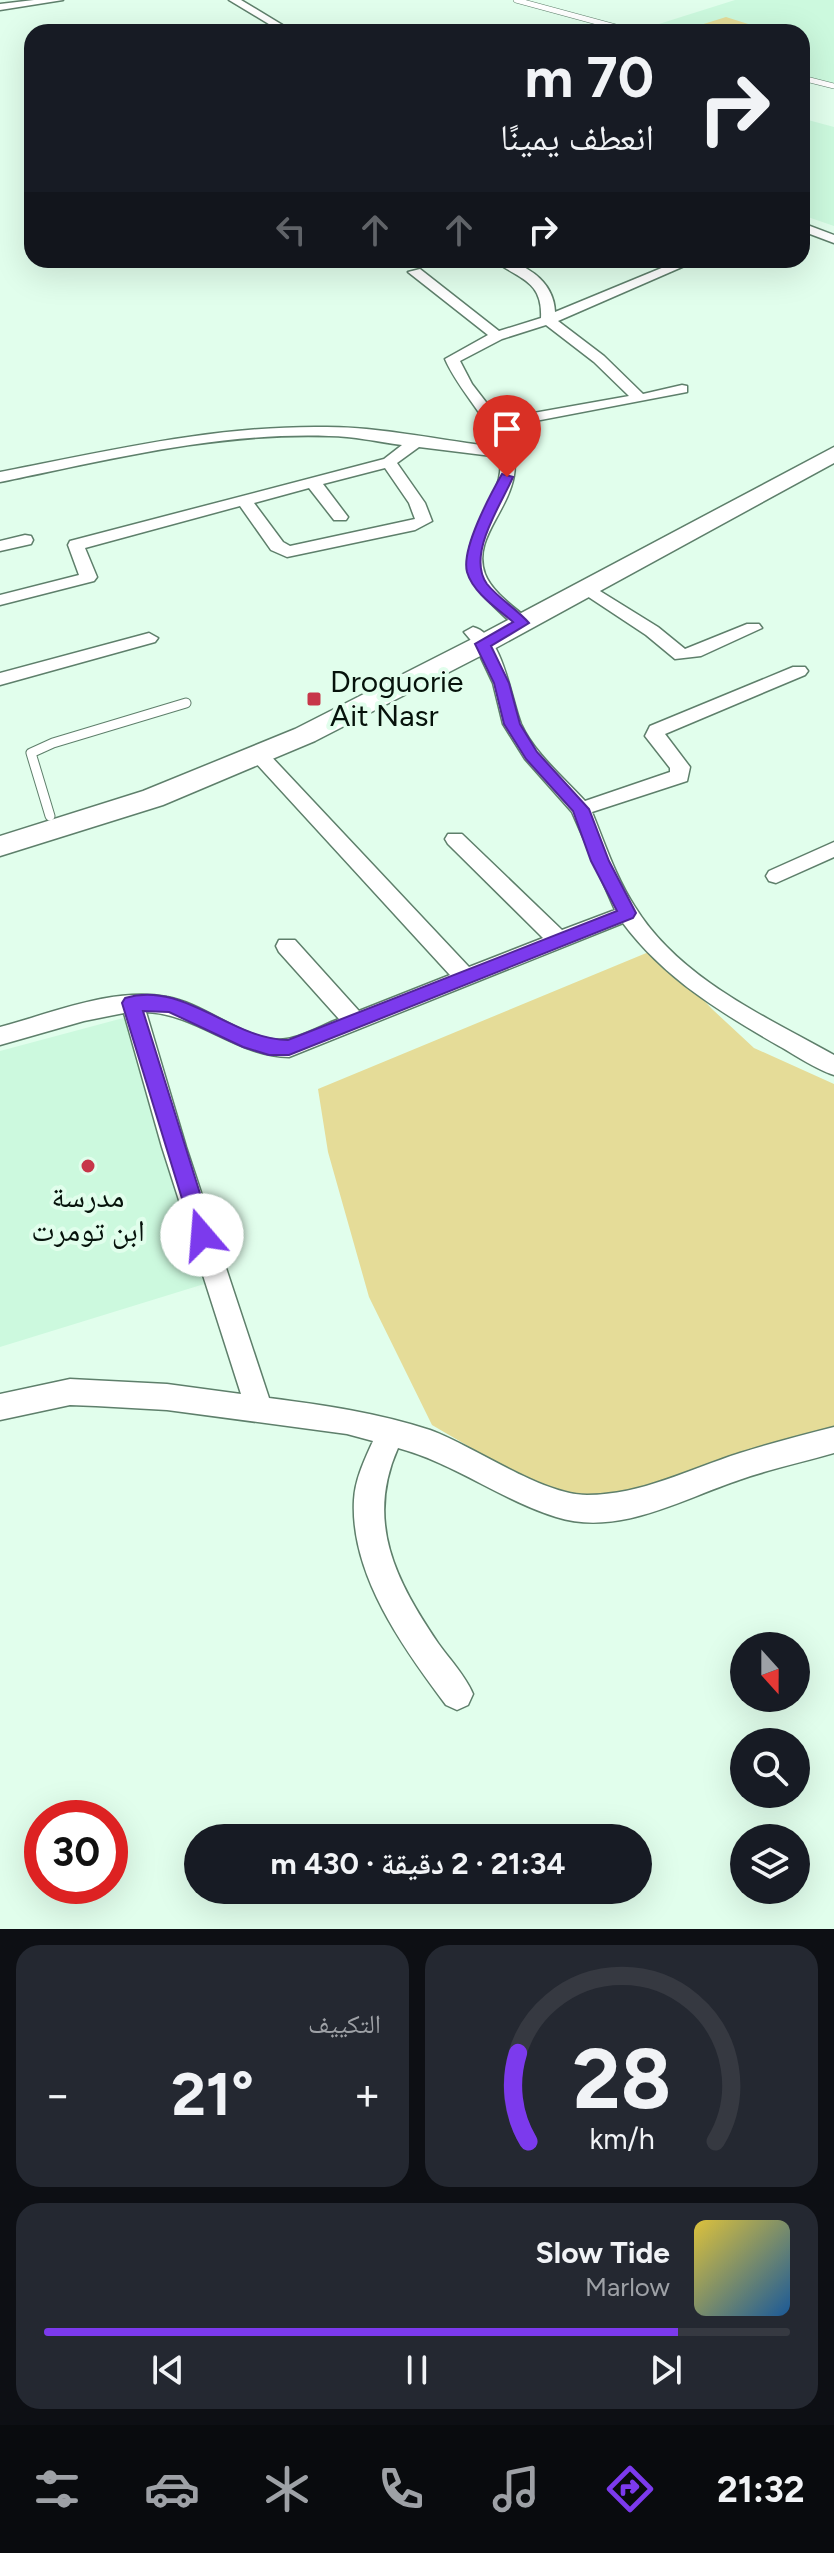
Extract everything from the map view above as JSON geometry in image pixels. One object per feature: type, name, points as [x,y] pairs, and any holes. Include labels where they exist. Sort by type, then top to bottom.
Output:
[{"type":"main road","points":[[0,846],[153,798],[260,756],[516,618],[834,439]]},
{"type":"main road","points":[[516,618],[587,588],[834,454]]},
{"type":"main road","points":[[0,830],[151,785],[244,749],[478,638]]},
{"type":"street","points":[[0,7],[58,0]]},
{"type":"street","points":[[234,0],[275,24]]},
{"type":"street","points":[[810,230],[834,239]]},
{"type":"street","points":[[515,268],[526,274],[547,299],[548,320],[599,359],[640,399]]},
{"type":"street","points":[[516,618],[482,587],[474,572],[474,550],[504,489],[509,466],[506,453],[497,424],[456,371],[452,359],[497,336],[548,320],[673,268]]},
{"type":"street","points":[[415,272],[497,336]]},
{"type":"street","points":[[497,424],[682,389]]},
{"type":"street","points":[[0,477],[176,442],[271,433],[330,431],[506,453]]},
{"type":"street","points":[[0,600],[88,577],[76,545],[389,462],[415,442]]},
{"type":"street","points":[[244,500],[277,546],[287,552],[409,527],[424,521],[417,503],[389,462]]},
{"type":"street","points":[[312,481],[340,517]]},
{"type":"street","points":[[0,546],[25,540]]},
{"type":"street","points":[[587,588],[652,631],[681,655],[753,628]]},
{"type":"street","points":[[0,679],[149,638]]},
{"type":"street","points":[[478,638],[502,683],[512,724],[521,741],[581,809],[600,861],[627,913],[650,943],[728,1006],[834,1066]]},
{"type":"street","points":[[581,809],[680,776],[680,767],[655,736],[657,730],[799,671]]},
{"type":"street","points":[[260,756],[466,978]]},
{"type":"street","points":[[455,839],[560,941]]},
{"type":"street","points":[[776,876],[834,849]]},
{"type":"street","points":[[0,1036],[132,1003],[171,1005],[250,1041],[279,1049],[301,1045],[627,913]]},
{"type":"street","points":[[287,946],[356,1023]]},
{"type":"street","points":[[132,1003],[174,1147],[259,1408]]},
{"type":"street","points":[[0,1407],[70,1392],[167,1397],[259,1408],[392,1431],[456,1455],[557,1504],[585,1509],[615,1507],[661,1496],[740,1466],[834,1440]]},
{"type":"street","points":[[392,1431],[371,1482],[368,1500],[373,1543],[411,1632],[457,1694]]},
{"type":"lane","points":[[516,0],[604,24]]},
{"type":"lane","points":[[810,80],[834,86]]},
{"type":"lane","points":[[50,816],[31,753],[53,743],[186,703]]},
{"type":"shaded area","points":[[735,0],[834,0],[834,84],[810,77],[810,24],[659,24]]},
{"type":"shaded area","points":[[726,17],[748,24],[704,24]]},
{"type":"shaded area","points":[[810,121],[834,127],[834,226],[810,218]]},
{"type":"shaded area","points":[[656,949],[712,1009],[754,1048],[834,1084],[834,1432],[586,1515],[432,1425],[369,1297],[328,1152],[318,1089]]},
{"type":"shaded area","name":"مدرسة ابن تومرت","points":[[127,1017],[214,1281],[0,1347],[0,1051]]},
{"type":"place","name":"Droguorie Ait Nasr","points":[[314,699]]},
{"type":"place","name":"مدرسة ابن تومرت","points":[[88,1166]]},
{"type":"route","points":[[202,1235],[132,1003],[171,1005],[250,1041],[279,1049],[289,1048],[627,913],[600,861],[581,809],[521,741],[507,709],[502,683],[483,644],[522,623],[482,587],[474,572],[474,550],[507,477]]}]
